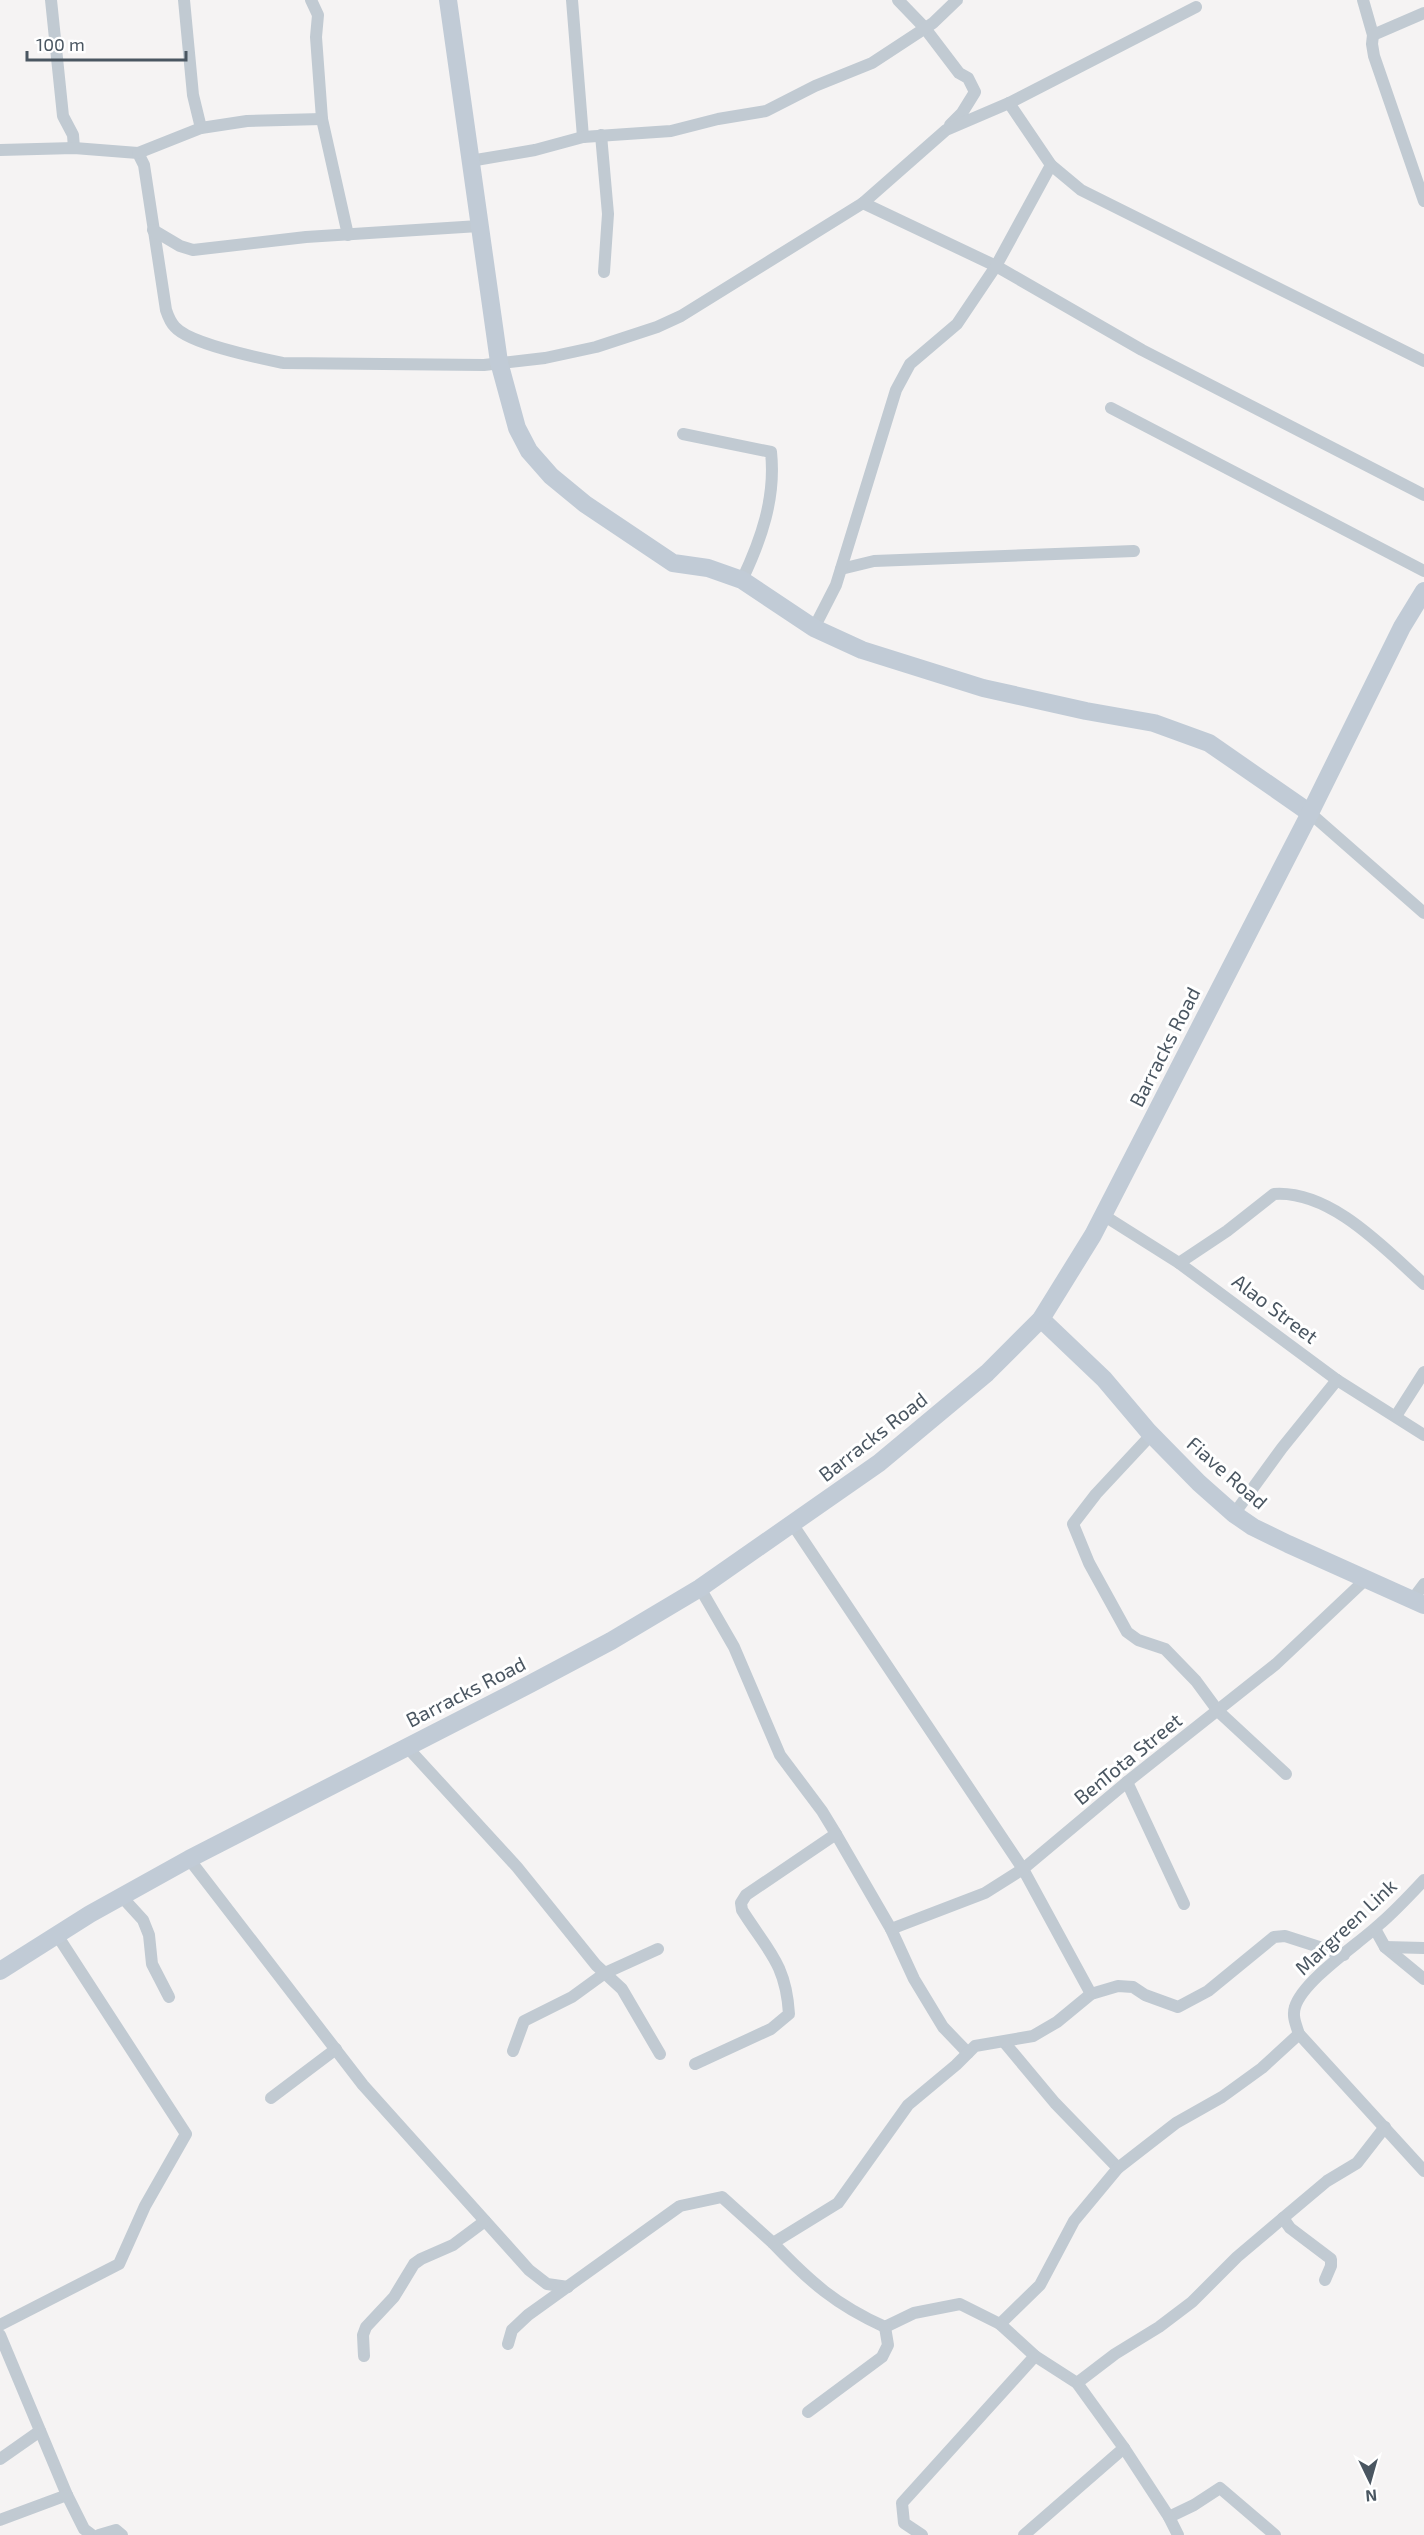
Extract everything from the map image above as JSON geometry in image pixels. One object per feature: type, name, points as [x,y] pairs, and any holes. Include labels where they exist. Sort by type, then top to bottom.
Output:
[{"type":"street","points":[[51,0],[63,116],[73,135],[74,148]]},
{"type":"street","points":[[184,0],[193,95],[201,128]]},
{"type":"street","points":[[312,0],[318,15],[316,36],[322,118],[348,235]]},
{"type":"street","points":[[448,0],[499,362],[517,428],[529,451],[551,476],[585,504],[674,563],[708,568],[742,580],[814,628],[862,650],[982,688],[1086,711],[1154,723],[1209,743],[1310,813],[1424,913]]},
{"type":"street","points":[[572,0],[583,137]]},
{"type":"street","points":[[138,153],[144,165],[166,310],[175,328],[194,338],[283,363],[484,365],[544,358],[596,347],[681,316],[863,203],[946,130],[962,113],[975,92],[968,78],[959,73],[924,27],[898,0]]},
{"type":"street","points":[[470,161],[535,150],[583,137],[671,131],[718,119],[766,111],[815,86],[872,63],[933,23],[957,0]]},
{"type":"street","points":[[1363,0],[1373,35],[1374,56],[1424,201]]},
{"type":"street","points":[[946,130],[1009,103],[1196,7]]},
{"type":"street","points":[[1373,35],[1424,13]]},
{"type":"street","points":[[1009,103],[1051,165],[1091,195],[1424,362]]},
{"type":"street","points":[[0,150],[74,148],[138,153],[201,128],[247,121],[322,118]]},
{"type":"street","points":[[601,135],[608,214],[604,272]]},
{"type":"street","points":[[814,628],[836,585],[896,390],[910,364],[957,324],[996,266],[1051,165]]},
{"type":"street","points":[[863,203],[996,266],[1142,350],[1424,495]]},
{"type":"street","points":[[153,230],[180,246],[193,250],[348,235],[479,226]]},
{"type":"street","points":[[1111,408],[1424,572]]},
{"type":"street","points":[[683,434],[771,452],[773,472],[768,515],[742,580]]},
{"type":"street","points":[[841,569],[874,561],[1134,551]]},
{"type":"street","name":"Barracks Road","points":[[0,1971],[57,1935],[189,1859],[611,1641],[700,1588],[879,1463],[987,1373],[1041,1319],[1103,1215],[1310,813],[1402,627],[1424,591]]},
{"type":"street","points":[[1179,1263],[1227,1231],[1274,1194],[1280,1193],[1310,1199],[1352,1221],[1424,1284]]},
{"type":"street","name":"Alao Street","points":[[1103,1215],[1179,1263],[1336,1380],[1424,1435]]},
{"type":"street","name":"Fiave Road","points":[[1041,1319],[1104,1379],[1199,1484],[1234,1514],[1253,1527],[1418,1603]]},
{"type":"street","points":[[1396,1416],[1424,1372]]},
{"type":"street","points":[[1234,1514],[1336,1380]]},
{"type":"street","points":[[1152,1434],[1096,1494],[1073,1524],[1089,1563],[1127,1632],[1138,1640],[1164,1648],[1196,1681],[1218,1711],[1286,1774]]},
{"type":"street","points":[[792,1525],[1023,1869],[1091,1994]]},
{"type":"street","name":"BenTota Street","points":[[891,1929],[985,1893],[1023,1869],[1127,1782],[1276,1664],[1365,1580]]},
{"type":"street","points":[[1418,1603],[1424,1584]]},
{"type":"street","points":[[700,1588],[734,1647],[780,1755],[822,1811],[836,1834],[891,1929],[914,1978],[943,2027],[968,2053]]},
{"type":"street","points":[[407,1748],[517,1867],[596,1965],[622,1989],[660,2054]]},
{"type":"street","points":[[1127,1782],[1184,1905]]},
{"type":"street","points":[[695,2064],[771,2029],[789,2014],[788,1993],[780,1966],[746,1915],[741,1903],[746,1895],[836,1834]]},
{"type":"street","points":[[189,1859],[363,2085],[540,2280],[547,2284],[568,2287]]},
{"type":"street","name":"Margreen Link","points":[[1299,2034],[1294,2016],[1295,2006],[1302,1994],[1315,1979],[1375,1929],[1424,1880]]},
{"type":"street","points":[[122,1897],[143,1920],[149,1935],[152,1964],[169,1997]]},
{"type":"street","points":[[1375,1929],[1385,1947],[1424,1979]]},
{"type":"street","points":[[0,2325],[119,2264],[145,2206],[186,2134],[57,1935]]},
{"type":"street","points":[[773,2243],[838,2203],[908,2105],[975,2046],[1034,2036],[1057,2022],[1091,1994],[1118,1986],[1133,1987],[1145,1995],[1178,2007],[1208,1991],[1274,1937],[1285,1936],[1344,1955]]},
{"type":"street","points":[[1385,1947],[1424,1948]]},
{"type":"street","points":[[513,2051],[525,2021],[572,1997],[604,1972],[658,1949]]},
{"type":"street","points":[[1000,2324],[1040,2285],[1074,2221],[1118,2168],[1176,2123],[1222,2097],[1262,2068],[1299,2034],[1423,2169]]},
{"type":"street","points":[[1004,2042],[1054,2103],[1118,2168]]},
{"type":"street","points":[[272,2098],[336,2049]]},
{"type":"street","points":[[1077,2383],[1115,2354],[1159,2327],[1192,2302],[1237,2257],[1283,2218],[1327,2181],[1357,2163],[1385,2127]]},
{"type":"street","points":[[508,2344],[519,2322],[680,2206],[722,2198],[773,2243],[807,2279],[852,2312],[885,2327]]},
{"type":"street","points":[[1283,2218],[1290,2228],[1331,2259],[1331,2266],[1324,2280]]},
{"type":"street","points":[[364,2356],[363,2336],[366,2326],[394,2297],[414,2264],[453,2245],[485,2221]]},
{"type":"street","points":[[885,2327],[914,2313],[960,2304],[1000,2324],[1035,2356],[1077,2383],[1124,2448],[1169,2517],[1178,2535]]},
{"type":"street","points":[[808,2412],[882,2357],[888,2345],[885,2327]]},
{"type":"street","points":[[0,2335],[67,2495],[84,2529],[92,2535]]},
{"type":"street","points":[[922,2535],[904,2523],[902,2503],[1035,2356]]},
{"type":"street","points":[[0,2459],[40,2431]]},
{"type":"street","points":[[1024,2535],[1124,2448]]},
{"type":"street","points":[[1169,2517],[1194,2505],[1220,2488],[1275,2535]]},
{"type":"street","points":[[0,2520],[67,2495]]},
{"type":"street","points":[[99,2535],[116,2530],[122,2535]]}]
